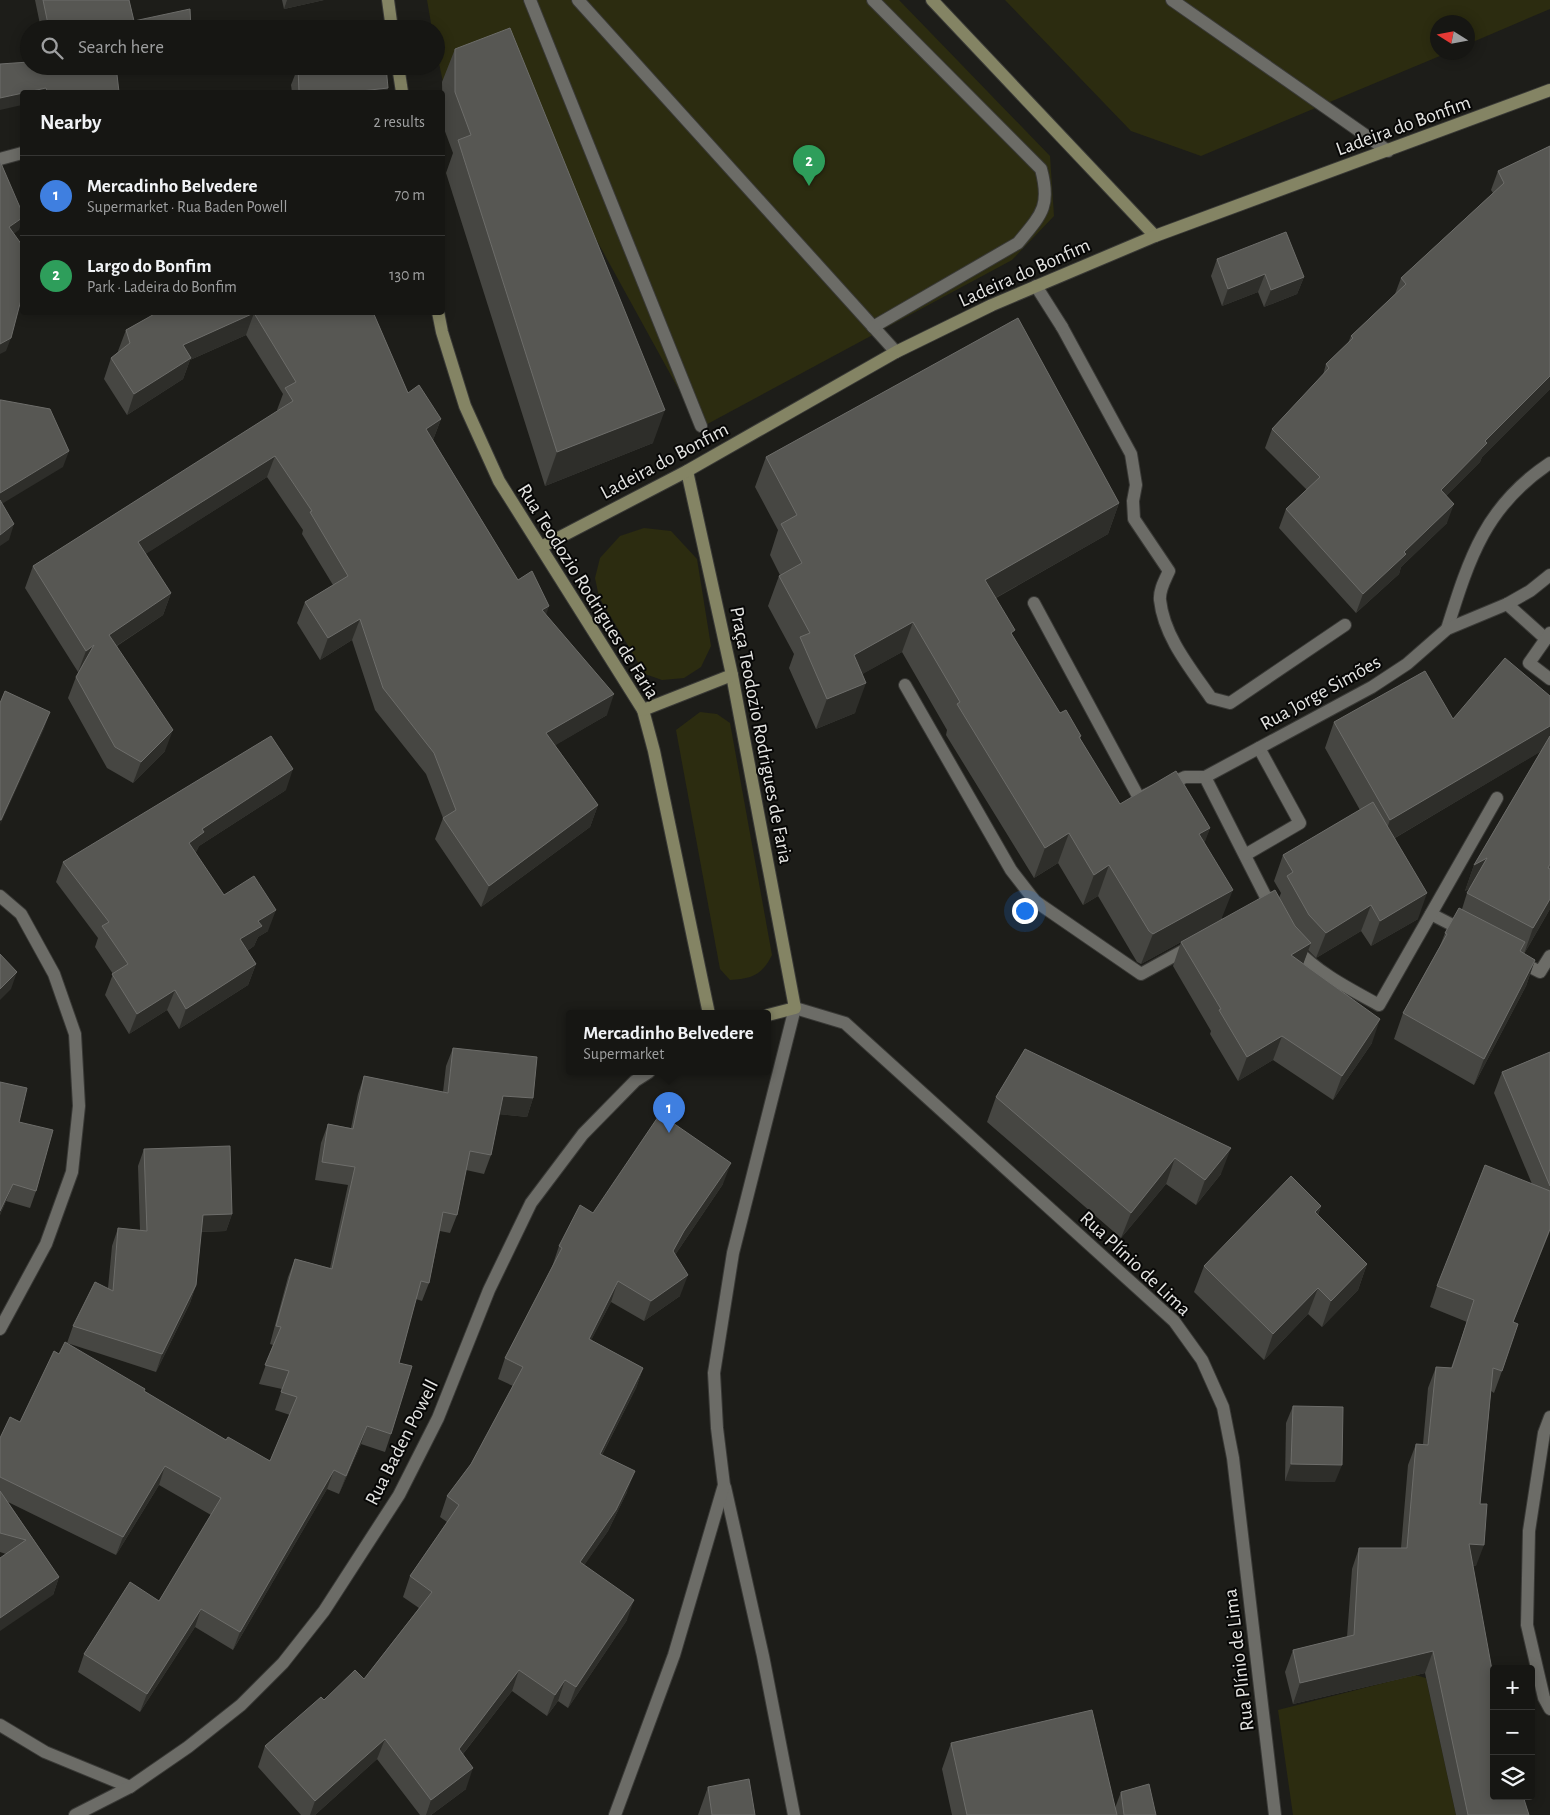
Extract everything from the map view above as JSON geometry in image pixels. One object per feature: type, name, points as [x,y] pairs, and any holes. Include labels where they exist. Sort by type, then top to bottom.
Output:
[{"type":"street","points":[[388,0],[391,20]]},
{"type":"street","points":[[530,0],[702,426]]},
{"type":"street","points":[[578,0],[896,352]]},
{"type":"street","points":[[873,0],[1041,168],[1046,186],[1046,203],[1036,222],[1018,243],[874,327]]},
{"type":"street","points":[[932,0],[1155,236]]},
{"type":"street","points":[[1180,2],[1388,151]]},
{"type":"street","points":[[399,75],[402,90]]},
{"type":"street","name":"Ladeira do Bonfim","points":[[541,547],[687,471],[896,352],[1036,286],[1155,236],[1550,90]]},
{"type":"street","points":[[0,159],[20,154]]},
{"type":"street","points":[[1036,286],[1062,327],[1131,454],[1136,485],[1133,501],[1134,519],[1169,571],[1162,585],[1159,599],[1171,637],[1211,698],[1230,703],[1345,625]]},
{"type":"street","name":"Rua Teodozio Rodrigues de Faria","points":[[439,315],[465,406],[499,481],[643,710],[654,750],[708,1010]]},
{"type":"street","points":[[1447,629],[1480,536],[1504,504],[1532,475],[1550,463]]},
{"type":"street","name":"Praça Teodozio Rodrigues de Faria","points":[[687,471],[732,675],[795,1008]]},
{"type":"street","name":"Rua Jorge Simões","points":[[1205,777],[1372,687],[1407,664],[1447,629],[1507,604],[1530,591],[1550,575]]},
{"type":"street","points":[[1034,603],[1139,798],[1185,777],[1205,777],[1245,855],[1264,906],[1278,920]]},
{"type":"street","points":[[1507,604],[1548,636],[1529,663],[1550,679]]},
{"type":"street","points":[[643,710],[732,675]]},
{"type":"street","points":[[905,685],[1011,870],[1035,901],[1141,974],[1201,941]]},
{"type":"street","points":[[1245,855],[1300,824],[1260,748]]},
{"type":"street","points":[[1288,938],[1310,964],[1379,1005],[1497,798]]},
{"type":"street","points":[[0,896],[21,914],[54,974],[75,1034],[79,1106],[72,1172],[46,1244],[0,1329]]},
{"type":"street","points":[[1431,914],[1473,936]]},
{"type":"street","points":[[1507,954],[1540,972],[1550,956]]},
{"type":"street","points":[[771,1014],[795,1008],[733,1253],[714,1373],[716,1428],[724,1485],[763,1656],[794,1815]]},
{"type":"street","name":"Rua Plínio de Lima","points":[[795,1008],[845,1023],[1174,1321],[1202,1360],[1223,1407],[1233,1458],[1275,1815]]},
{"type":"street","name":"Rua Baden Powell","points":[[75,1815],[130,1787],[188,1747],[241,1705],[283,1662],[324,1611],[399,1495],[434,1427],[489,1290],[531,1204],[583,1134],[635,1080],[644,1075]]},
{"type":"street","points":[[1550,1417],[1544,1433],[1529,1531],[1527,1625],[1544,1698],[1550,1708]]},
{"type":"street","points":[[615,1815],[674,1655],[724,1485]]},
{"type":"street","points":[[0,1725],[45,1752],[130,1787]]},
{"type":"shaded area","points":[[427,0],[899,0],[1050,156],[1054,216],[1012,260],[700,428],[498,61],[443,82],[442,75],[445,75],[445,20],[430,20]]},
{"type":"shaded area","points":[[1005,0],[1550,0],[1550,9],[1475,41],[1475,15],[1430,15],[1430,60],[1201,156],[1131,131]]},
{"type":"shaded area","points":[[644,528],[671,531],[697,559],[711,646],[701,667],[684,678],[662,680],[645,674],[599,597],[595,578],[600,558],[620,536]]},
{"type":"shaded area","points":[[700,712],[717,714],[730,723],[772,955],[756,975],[750,977],[730,980],[720,969],[676,730]]},
{"type":"shaded area","points":[[1415,1675],[1426,1678],[1456,1815],[1293,1815],[1278,1710]]},
{"type":"building","points":[[43,0],[129,0],[134,20],[47,20]]},
{"type":"building","points":[[190,9],[191,20],[139,20]]},
{"type":"building","points":[[510,28],[665,410],[557,452],[458,140],[471,135],[455,92],[455,49]]},
{"type":"building","points":[[20,63],[20,75],[117,75],[119,90],[46,90],[46,88],[20,90],[20,94],[0,98],[0,64]]},
{"type":"building","points":[[298,75],[387,75],[388,88],[370,90],[299,90]]},
{"type":"building","points":[[1550,146],[1550,376],[1485,441],[1487,443],[1441,490],[1454,504],[1404,552],[1406,554],[1363,594],[1286,509],[1320,477],[1272,429],[1329,368],[1326,364],[1353,338],[1351,336],[1406,284],[1401,278],[1504,183],[1498,171]]},
{"type":"building","points":[[0,161],[20,207],[20,219],[9,227],[20,242],[20,304],[11,338],[0,344]]},
{"type":"building","points":[[1286,232],[1304,277],[1271,290],[1265,274],[1228,289],[1217,259]]},
{"type":"building","points":[[153,315],[250,315],[183,345],[191,358],[134,394],[111,358],[130,343],[126,330]]},
{"type":"building","points":[[255,315],[374,315],[408,393],[419,385],[441,419],[426,429],[518,580],[532,571],[549,606],[542,610],[614,694],[546,733],[598,805],[489,886],[443,818],[456,810],[434,753],[383,688],[360,619],[328,638],[305,602],[348,576],[310,512],[312,511],[275,456],[138,542],[171,593],[109,635],[173,730],[141,762],[115,747],[76,677],[94,645],[86,651],[33,566],[293,401],[285,388],[296,382]]},
{"type":"building","points":[[1018,318],[1119,503],[985,580],[1015,630],[1011,633],[1060,713],[1066,710],[1081,736],[1079,737],[1120,804],[1176,771],[1210,828],[1199,834],[1233,890],[1153,934],[1149,931],[1109,865],[1094,875],[1069,833],[1045,848],[957,704],[960,702],[913,622],[854,655],[866,683],[827,699],[800,637],[810,633],[779,576],[802,563],[781,524],[797,515],[766,457]]},
{"type":"building","points":[[0,400],[50,409],[69,451],[0,493]]},
{"type":"building","points":[[0,500],[14,524],[0,535]]},
{"type":"building","points":[[1505,658],[1550,696],[1550,726],[1390,820],[1334,722],[1425,671],[1453,719]]},
{"type":"building","points":[[5,691],[50,712],[0,820],[0,703]]},
{"type":"building","points":[[271,736],[293,769],[202,829],[204,832],[189,843],[224,895],[254,876],[276,910],[258,921],[262,926],[240,939],[256,964],[186,1009],[175,990],[137,1014],[112,974],[128,964],[102,926],[109,922],[63,862]]},
{"type":"building","points":[[1550,736],[1550,864],[1548,868],[1550,869],[1550,899],[1533,928],[1467,893],[1487,858],[1474,865]]},
{"type":"building","points":[[1373,802],[1427,893],[1380,921],[1371,905],[1326,933],[1309,915],[1287,876],[1293,872],[1283,855]]},
{"type":"building","points":[[1275,890],[1295,926],[1311,943],[1291,955],[1380,1019],[1342,1076],[1282,1036],[1247,1057],[1181,942]]},
{"type":"building","points":[[1459,908],[1525,942],[1520,951],[1535,960],[1484,1059],[1403,1013],[1447,934],[1445,933]]},
{"type":"building","points":[[0,954],[17,972],[0,989]]},
{"type":"building","points":[[453,1048],[537,1057],[533,1098],[503,1096],[491,1155],[470,1151],[457,1215],[443,1212],[429,1283],[421,1281],[399,1363],[412,1366],[391,1434],[367,1426],[346,1476],[334,1470],[240,1632],[201,1609],[147,1694],[84,1654],[130,1582],[159,1601],[221,1498],[165,1466],[123,1537],[0,1477],[0,1438],[10,1417],[20,1422],[54,1351],[59,1354],[65,1342],[226,1440],[228,1437],[270,1461],[297,1397],[281,1392],[289,1371],[265,1365],[281,1327],[276,1326],[295,1259],[332,1269],[355,1167],[322,1162],[328,1124],[353,1129],[364,1076],[448,1093]]},
{"type":"building","points":[[1025,1049],[1231,1148],[1205,1180],[1175,1158],[1131,1213],[996,1097]]},
{"type":"building","points":[[1550,1052],[1550,1186],[1502,1072]]},
{"type":"building","points":[[0,1082],[27,1088],[19,1122],[53,1130],[36,1191],[13,1184],[0,1211]]},
{"type":"building","points":[[660,1114],[731,1163],[684,1231],[673,1251],[688,1275],[651,1301],[618,1281],[589,1339],[643,1368],[600,1454],[635,1471],[616,1510],[580,1562],[634,1600],[576,1687],[565,1680],[555,1695],[519,1670],[459,1749],[473,1768],[431,1800],[385,1739],[315,1801],[265,1746],[321,1697],[324,1700],[355,1670],[364,1679],[432,1592],[410,1576],[459,1505],[447,1496],[471,1464],[523,1367],[505,1358],[562,1248],[559,1246],[580,1205],[593,1213]]},
{"type":"building","points":[[230,1146],[232,1214],[203,1215],[196,1285],[162,1354],[73,1326],[95,1282],[113,1291],[118,1228],[147,1231],[144,1149]]},
{"type":"building","points":[[1485,1165],[1550,1191],[1550,1229],[1513,1322],[1518,1324],[1502,1371],[1493,1368],[1480,1504],[1487,1504],[1484,1545],[1469,1544],[1491,1665],[1490,1800],[1524,1800],[1529,1815],[1468,1815],[1433,1651],[1300,1683],[1293,1650],[1354,1635],[1359,1548],[1407,1548],[1416,1444],[1428,1445],[1436,1367],[1452,1368],[1474,1300],[1437,1286]]},
{"type":"building","points":[[1291,1176],[1321,1206],[1315,1212],[1367,1264],[1331,1301],[1318,1288],[1273,1334],[1204,1266]]},
{"type":"building","points":[[1293,1406],[1343,1407],[1342,1465],[1291,1464]]},
{"type":"building","points":[[0,1491],[59,1577],[0,1618],[0,1558],[26,1540],[0,1533]]},
{"type":"building","points":[[1092,1710],[1117,1815],[967,1815],[951,1743]]},
{"type":"building","points":[[749,1779],[755,1815],[712,1815],[708,1787]]},
{"type":"building","points":[[1149,1784],[1156,1815],[1124,1815],[1121,1792]]},
{"type":"place","name":"Largo do Bonfim","points":[[809,186]]},
{"type":"place","name":"Mercadinho Belvedere","points":[[669,1133]]}]
